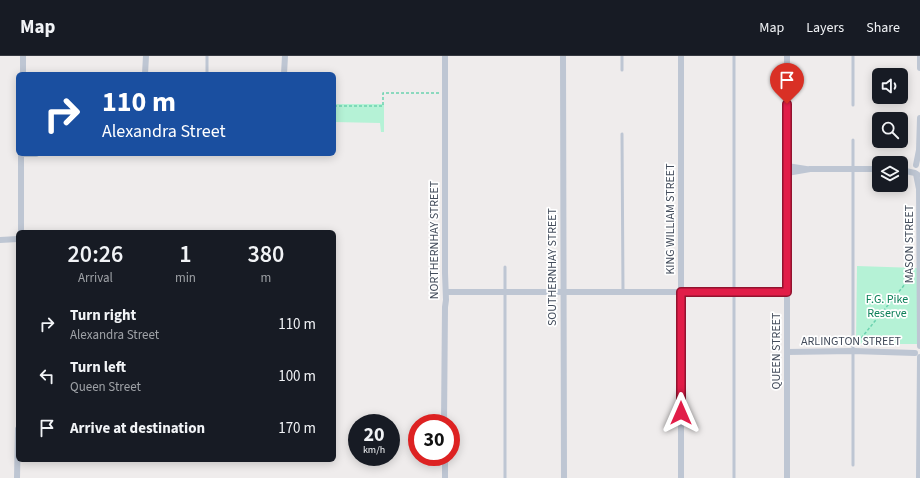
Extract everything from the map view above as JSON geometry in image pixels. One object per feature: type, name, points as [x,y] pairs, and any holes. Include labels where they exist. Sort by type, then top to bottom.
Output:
[{"type":"street","points":[[22,72],[23,56]]},
{"type":"street","points":[[145,72],[146,56]]},
{"type":"street","points":[[284,72],[285,56]]},
{"type":"street","name":"NORTHERNHAY STREET","points":[[444,414],[446,292],[445,56]]},
{"type":"street","name":"SOUTHERNHAY STREET","points":[[563,56],[564,478]]},
{"type":"street","name":"KING WILLIAM STREET","points":[[681,56],[681,478]]},
{"type":"street","name":"QUEEN STREET","points":[[787,56],[787,478]]},
{"type":"street","points":[[920,56],[920,68]]},
{"type":"street","name":"MASON STREET","points":[[920,118],[920,152],[917,170],[920,188],[920,347]]},
{"type":"street","points":[[21,230],[22,156]]},
{"type":"street","points":[[787,169],[872,169]]},
{"type":"street","points":[[0,240],[16,239]]},
{"type":"street","points":[[446,292],[787,292]]},
{"type":"street","points":[[919,478],[918,355],[916,349],[920,347]]},
{"type":"street","name":"ARLINGTON STREET","points":[[787,352],[854,351],[918,355]]},
{"type":"street","points":[[17,462],[17,478]]},
{"type":"street","points":[[444,466],[445,478]]},
{"type":"lane","points":[[207,56],[207,72]]},
{"type":"lane","points":[[622,56],[622,70]]},
{"type":"lane","points":[[734,56],[734,478]]},
{"type":"lane","points":[[853,56],[853,104]]},
{"type":"lane","points":[[622,134],[623,293]]},
{"type":"lane","points":[[853,140],[853,465]]},
{"type":"lane","points":[[504,478],[505,267]]},
{"type":"path","points":[[336,106],[383,106],[383,93],[445,93]]},
{"type":"path","points":[[856,344],[910,278]]},
{"type":"green space","points":[[336,104],[384,104],[384,132],[381,132],[380,123],[336,122]]},
{"type":"green space","name":"F.G. Pike Reserve","points":[[857,266],[917,268],[917,344],[856,344]]},
{"type":"route","points":[[681,413],[681,292],[787,292],[787,104]]}]
